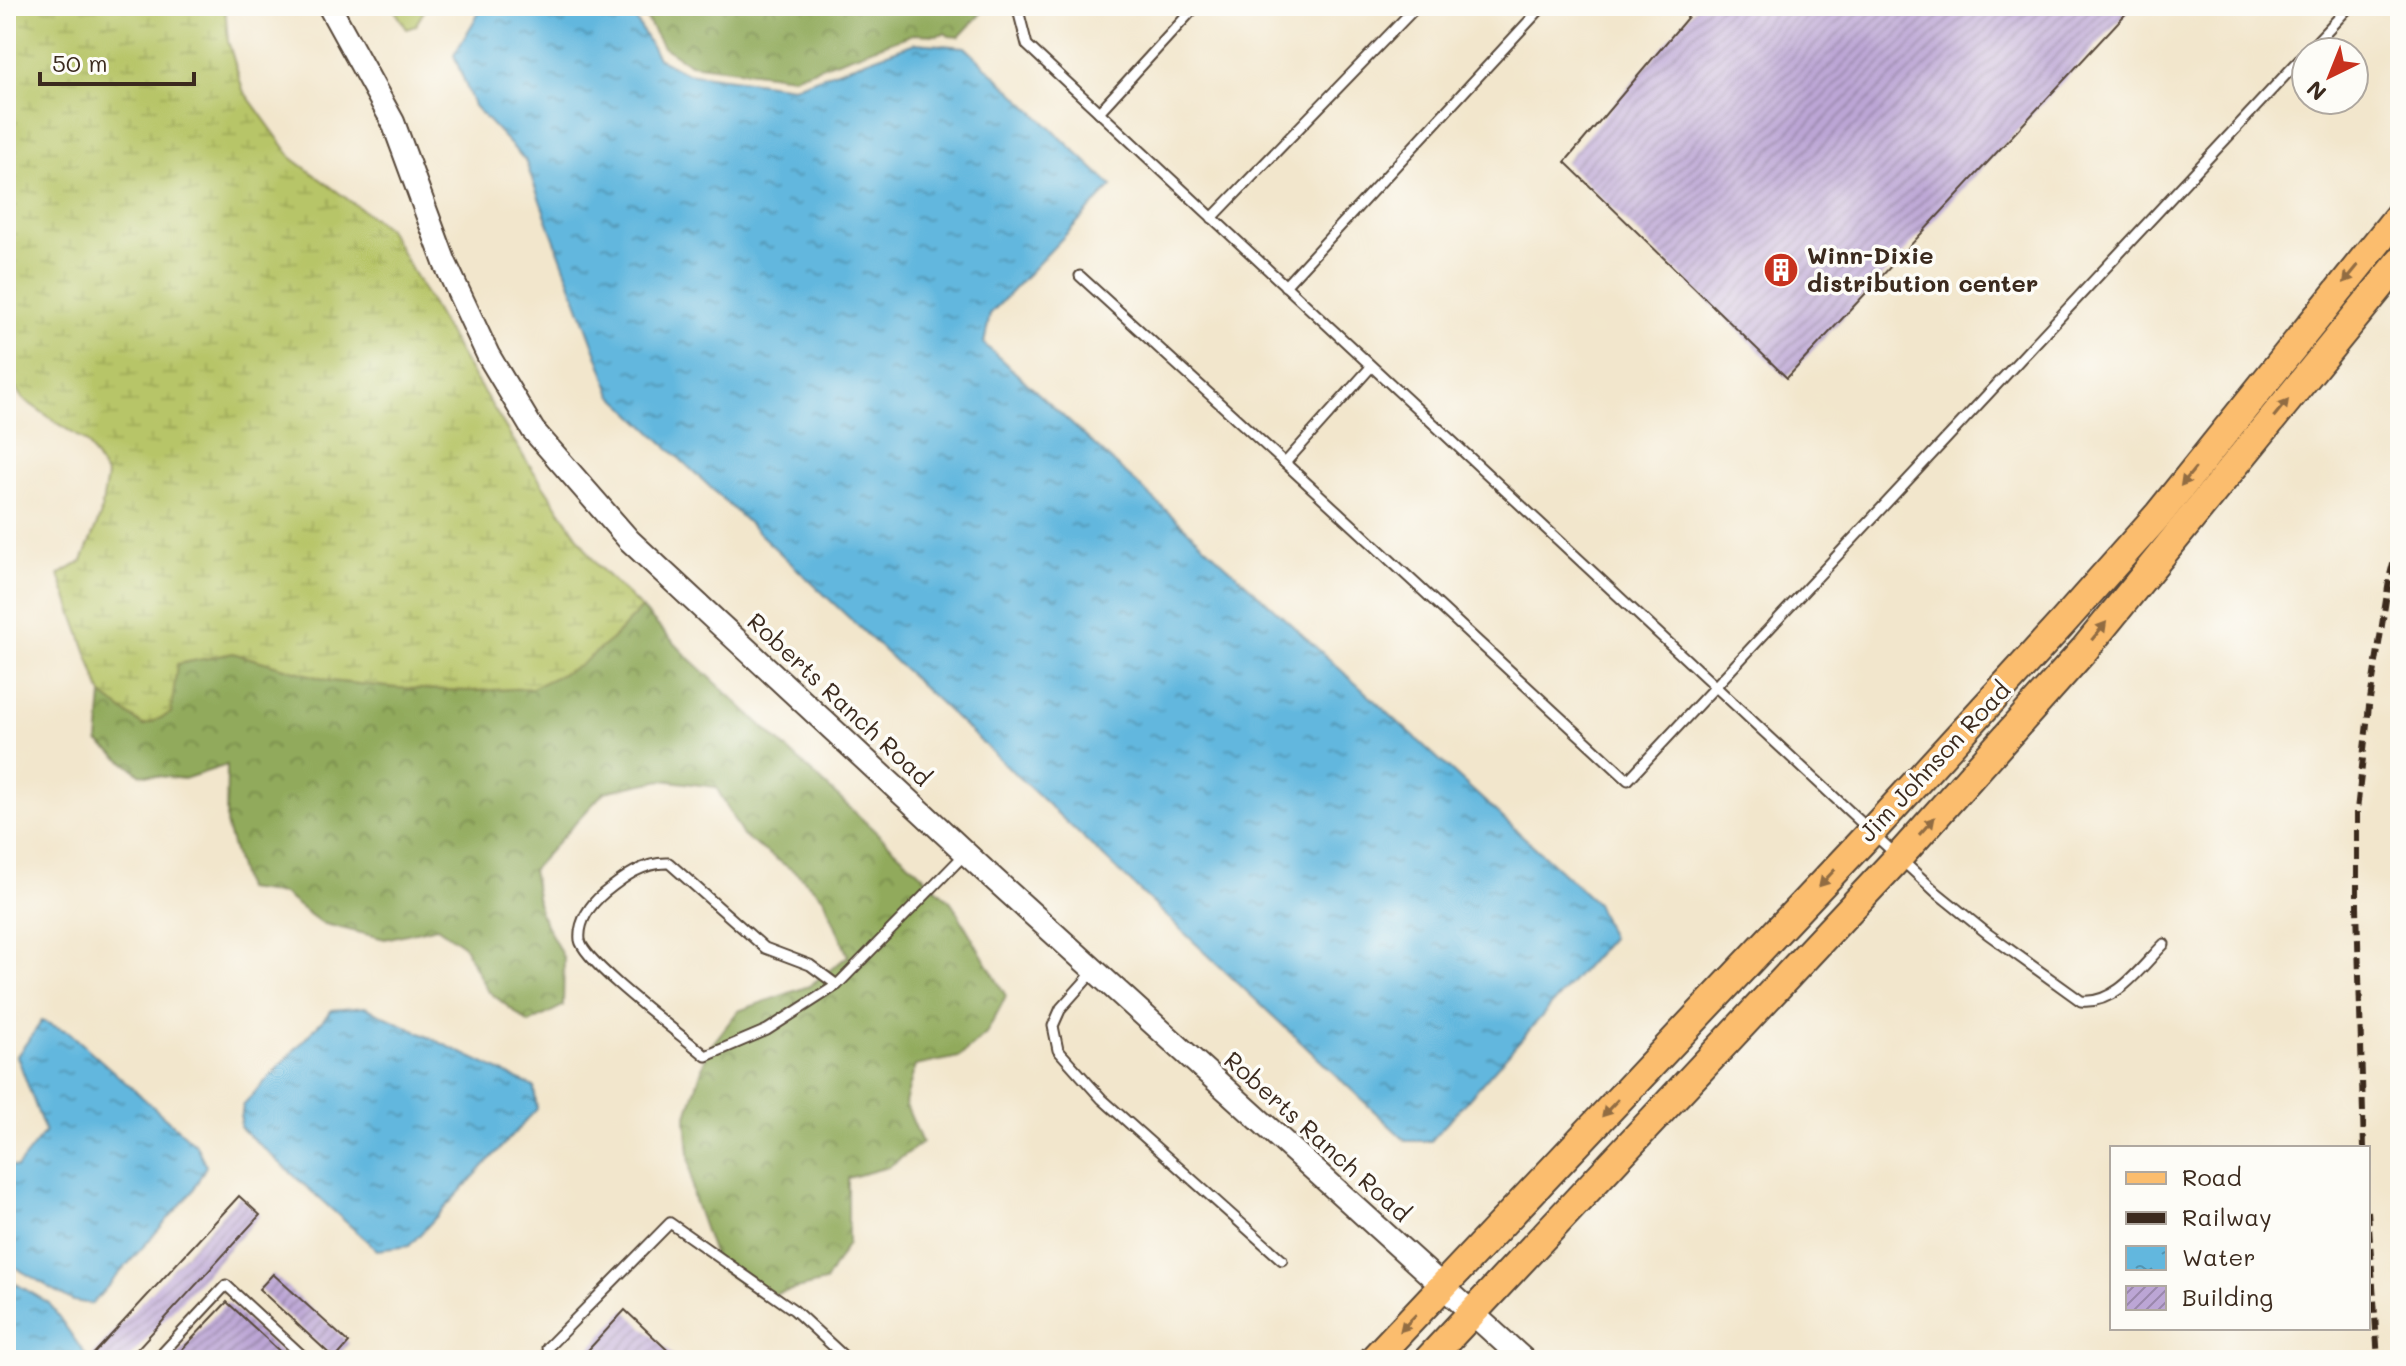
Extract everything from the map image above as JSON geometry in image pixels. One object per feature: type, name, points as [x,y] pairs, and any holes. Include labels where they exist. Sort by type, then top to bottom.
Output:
[{"type":"main road","name":"Jim Johnson Road","points":[[1458,1300],[1663,1053],[1871,832],[2159,514],[2400,214]]},
{"type":"main road","name":"Jim Johnson Road","points":[[1458,1300],[1681,1090],[1898,858],[2084,650],[2400,262]]},
{"type":"main road","points":[[1681,1090],[1694,1052],[1854,882],[1871,832]]},
{"type":"main road","points":[[1373,1360],[1458,1300]]},
{"type":"main road","points":[[1408,1360],[1458,1300]]},
{"type":"main road","points":[[1428,1360],[1458,1300]]},
{"type":"street","name":"Roberts Ranch Road","points":[[329,6],[393,122],[445,263],[488,355],[533,430],[629,540],[966,853],[1524,1360]]},
{"type":"lane","points":[[1017,6],[1027,45],[1898,858],[1988,934],[2081,1001],[2096,1003],[2112,995],[2164,944]]},
{"type":"lane","points":[[1099,112],[1196,6]]},
{"type":"lane","points":[[1212,218],[1417,6]]},
{"type":"lane","points":[[1285,286],[1543,6]]},
{"type":"lane","points":[[2323,36],[2350,6]]},
{"type":"lane","points":[[1080,276],[1628,780],[2290,71]]},
{"type":"lane","points":[[1285,463],[1371,367]]},
{"type":"lane","points":[[837,985],[810,965],[765,948],[669,863],[653,862],[626,876],[596,900],[581,922],[580,942],[595,964],[706,1056],[767,1030],[837,985],[966,853]]},
{"type":"lane","points":[[1095,970],[1061,1008],[1053,1026],[1058,1050],[1102,1099],[1282,1260]]},
{"type":"lane","points":[[547,1348],[670,1223],[794,1310],[848,1360]]},
{"type":"lane","points":[[156,1360],[226,1285],[307,1360]]},
{"type":"green space","points":[[6,6],[225,6],[228,41],[243,90],[293,159],[388,229],[524,457],[597,565],[641,608],[612,639],[579,666],[532,688],[472,691],[331,681],[233,653],[177,664],[171,713],[144,726],[102,695],[59,575],[82,561],[100,517],[107,476],[87,443],[23,399],[6,374]]},
{"type":"green space","points":[[392,6],[427,6],[415,26],[407,29]]},
{"type":"green space","points":[[639,6],[988,6],[959,37],[945,33],[913,34],[793,77],[690,64],[663,47]]},
{"type":"green space","points":[[641,608],[686,655],[951,902],[1006,996],[986,1034],[959,1057],[915,1066],[905,1103],[922,1143],[888,1167],[848,1178],[848,1243],[825,1282],[763,1297],[718,1268],[693,1197],[686,1119],[708,1050],[738,1011],[809,986],[848,956],[824,898],[798,874],[743,836],[716,787],[662,780],[604,792],[532,870],[540,913],[564,959],[563,1006],[529,1023],[487,990],[463,945],[437,927],[385,939],[321,923],[283,894],[245,889],[226,824],[227,765],[184,779],[140,774],[98,742],[102,695],[144,726],[177,664],[233,653],[331,681],[472,691],[532,688],[612,639]]},
{"type":"water","points":[[483,6],[628,6],[658,58],[686,73],[793,87],[915,43],[965,47],[1112,186],[990,314],[984,344],[1596,903],[1611,938],[1431,1141],[1406,1141],[612,395],[525,160],[474,106],[454,55]]},
{"type":"water","points":[[365,1007],[534,1087],[537,1109],[409,1246],[377,1250],[240,1127],[243,1105],[332,1010]]},
{"type":"water","points":[[42,1021],[69,1032],[196,1145],[206,1166],[192,1192],[92,1304],[73,1301],[6,1262],[6,1165],[17,1167],[45,1132],[17,1056]]},
{"type":"water","points":[[6,1278],[49,1303],[89,1360],[6,1360]]},
{"type":"building","name":"Winn-Dixie distribution center","points":[[1697,6],[2133,6],[1787,378],[1565,162]]},
{"type":"building","points":[[239,1196],[260,1215],[127,1360],[88,1360]]},
{"type":"building","points":[[273,1274],[349,1343],[335,1359],[259,1289]]},
{"type":"building","points":[[227,1302],[289,1360],[172,1360]]},
{"type":"building","points":[[625,1310],[678,1360],[579,1360]]},
{"type":"railway","points":[[2364,1146],[2357,810],[2369,706],[2390,575],[2400,536]]},
{"type":"railway","points":[[2370,1241],[2378,1360]]},
{"type":"place","name":"Winn-Dixie distribution center","points":[[1781,270]]}]
